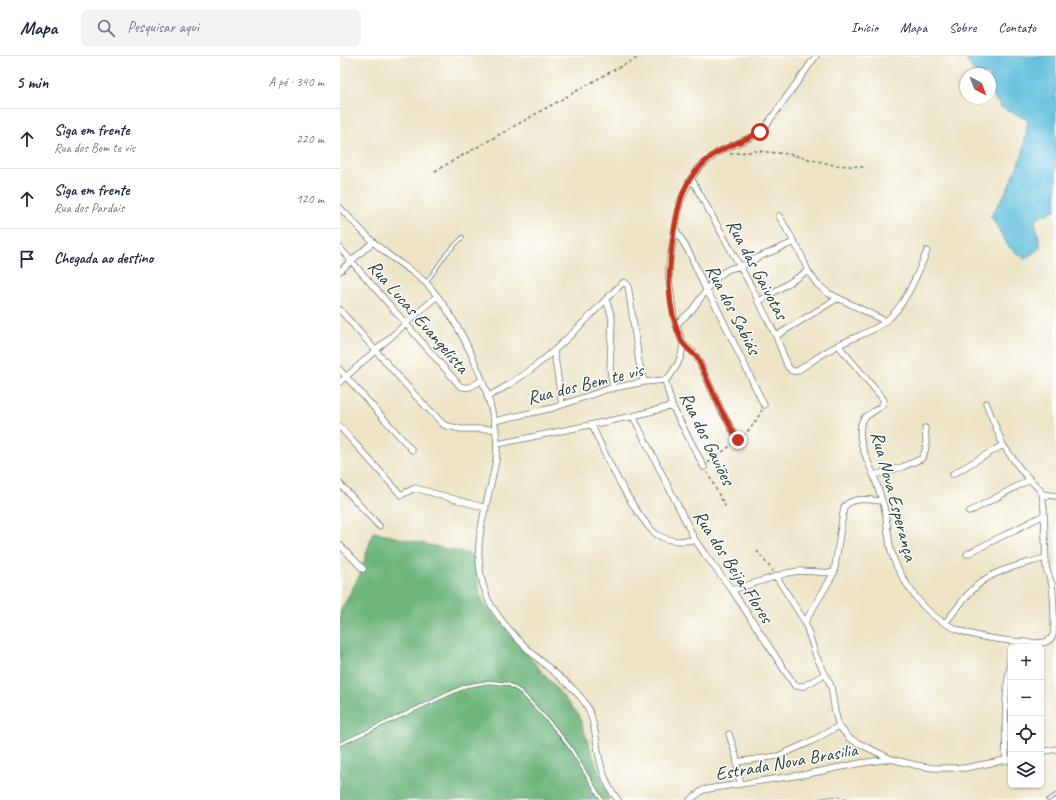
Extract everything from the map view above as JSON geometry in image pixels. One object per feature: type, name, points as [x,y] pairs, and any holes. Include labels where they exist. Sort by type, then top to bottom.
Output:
[{"type":"street","points":[[738,440],[721,410],[697,357],[683,344],[672,312],[669,265],[680,202],[690,178],[699,168],[718,152],[754,136],[765,127],[816,56]]},
{"type":"street","name":"Rua das Gaivotas","points":[[690,178],[721,230],[752,288],[776,336],[788,367],[792,371],[797,371],[838,345]]},
{"type":"street","points":[[340,208],[373,242],[426,283],[437,296],[467,346],[488,396],[498,444],[486,508],[479,535],[479,567],[486,595],[501,618],[513,632],[540,661],[578,694],[588,708],[593,721],[601,767],[606,783],[618,800]]},
{"type":"street","points":[[779,216],[794,242],[808,272],[821,288],[885,321]]},
{"type":"street","name":"Rua dos Sabiás","points":[[675,228],[690,254],[706,290],[716,306],[764,405]]},
{"type":"street","points":[[340,271],[373,242]]},
{"type":"street","points":[[676,326],[692,310],[706,290],[724,272],[729,269],[740,267],[794,242]]},
{"type":"street","name":"Rua Lucas Evangelista","points":[[340,248],[460,386],[466,388],[470,387],[482,380]]},
{"type":"street","points":[[838,345],[872,330],[885,321],[907,294],[927,252]]},
{"type":"street","points":[[758,302],[808,272]]},
{"type":"street","points":[[488,396],[518,380],[554,351],[624,282],[627,283],[639,362],[644,382]]},
{"type":"street","points":[[340,382],[437,296]]},
{"type":"street","points":[[776,336],[838,298]]},
{"type":"street","points":[[606,299],[612,318],[610,368],[613,389]]},
{"type":"street","points":[[340,310],[417,398],[444,425],[461,428],[496,429]]},
{"type":"street","name":"Rua dos Bem te vis","points":[[494,420],[562,405],[592,394],[613,389],[644,382],[665,380],[677,365],[681,356],[683,344]]},
{"type":"street","name":"Rua Nova Esperança","points":[[838,345],[884,400],[883,404],[862,420],[860,430],[862,448],[874,475],[887,518],[891,553],[897,568],[914,595],[933,616],[956,630],[1014,644],[1044,642],[1051,639],[1053,636],[1054,627],[1054,581],[1047,574],[1042,494]]},
{"type":"street","points":[[554,351],[562,405]]},
{"type":"street","points":[[340,370],[412,450]]},
{"type":"street","name":"Rua dos Gaviões","points":[[665,380],[672,406],[704,467]]},
{"type":"street","points":[[986,403],[1003,445],[1013,460],[1042,494],[1056,496]]},
{"type":"street","name":"Rua dos Bem te vis","points":[[498,444],[592,425],[672,406]]},
{"type":"street","name":"Rua dos Beija-Flores","points":[[633,416],[695,540],[732,590],[795,686],[804,686],[826,674]]},
{"type":"street","points":[[592,425],[606,457],[631,502],[650,528],[661,537],[672,541],[680,542],[695,540]]},
{"type":"street","points":[[340,427],[401,495],[415,488],[486,508]]},
{"type":"street","points":[[874,475],[902,467],[921,459],[924,456],[926,445],[925,428]]},
{"type":"street","points":[[953,474],[1003,445]]},
{"type":"street","points":[[968,512],[1029,480]]},
{"type":"street","points":[[340,484],[379,526]]},
{"type":"street","points":[[805,622],[834,573],[844,507],[847,503],[854,500],[882,501]]},
{"type":"street","points":[[966,554],[1044,515]]},
{"type":"street","points":[[340,545],[363,569]]},
{"type":"street","points":[[945,623],[975,588],[983,581],[1003,571],[1045,558]]},
{"type":"street","points":[[732,590],[787,573],[800,571],[834,573]]},
{"type":"street","points":[[776,576],[805,622],[816,656],[831,686],[839,726],[848,738],[891,759],[915,765],[950,769],[978,766],[1008,760]]},
{"type":"street","points":[[1008,674],[1006,696],[1009,752]]},
{"type":"street","points":[[737,762],[778,756],[810,742],[839,726]]},
{"type":"street","points":[[729,734],[734,748],[740,784]]},
{"type":"street","points":[[1044,751],[1056,749]]},
{"type":"street","name":"Estrada Nova Brasilia","points":[[690,800],[703,790],[806,774],[874,760],[891,759]]},
{"type":"lane","points":[[426,283],[447,253],[463,237]]},
{"type":"lane","points":[[340,744],[466,686],[489,682],[508,684],[521,692],[553,726],[571,749],[602,800]]},
{"type":"lane","points":[[1048,800],[1056,795]]},
{"type":"lane","points":[[821,800],[833,798],[848,800]]},
{"type":"path","points":[[435,171],[641,56]]},
{"type":"path","points":[[728,154],[757,151],[788,154],[834,165],[864,167]]},
{"type":"path","name":"Rua dos Gaviões","points":[[704,467],[726,508]]},
{"type":"path","points":[[757,551],[776,576]]},
{"type":"green space","points":[[373,532],[473,555],[482,601],[578,714],[609,800],[340,800],[340,612],[360,574]]},
{"type":"water","points":[[963,56],[1056,56],[1056,209],[1035,220],[1041,247],[1025,259],[1008,246],[991,216],[1008,188],[1023,153],[1028,120],[1001,107],[996,100],[996,68],[972,68]]},
{"type":"route","points":[[738,440],[721,410],[697,357],[683,344],[680,337],[672,312],[669,287],[669,265],[677,213],[690,178],[699,168],[718,152],[760,132]]}]
